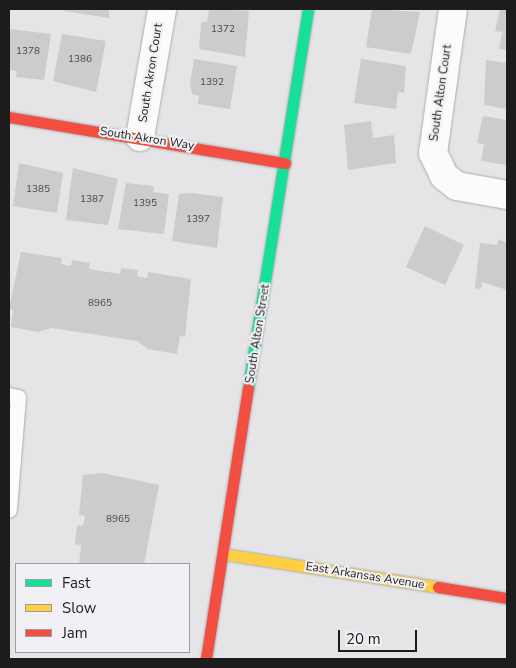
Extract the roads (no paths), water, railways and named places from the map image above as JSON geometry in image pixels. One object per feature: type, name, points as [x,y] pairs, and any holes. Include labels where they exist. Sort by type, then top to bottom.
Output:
[{"type":"street","name":"South Akron Court","points":[[140,137],[162,9]]},
{"type":"street","name":"South Alton Street","points":[[206,659],[308,9]]},
{"type":"street","name":"South Alton Court","points":[[453,9],[434,153],[444,176],[457,186],[507,195]]},
{"type":"street","name":"South Akron Way","points":[[9,117],[140,137],[284,163]]},
{"type":"street","name":"East Arkansas Avenue","points":[[223,554],[507,598]]},
{"type":"lane","points":[[9,395],[18,396],[9,510]]}]
